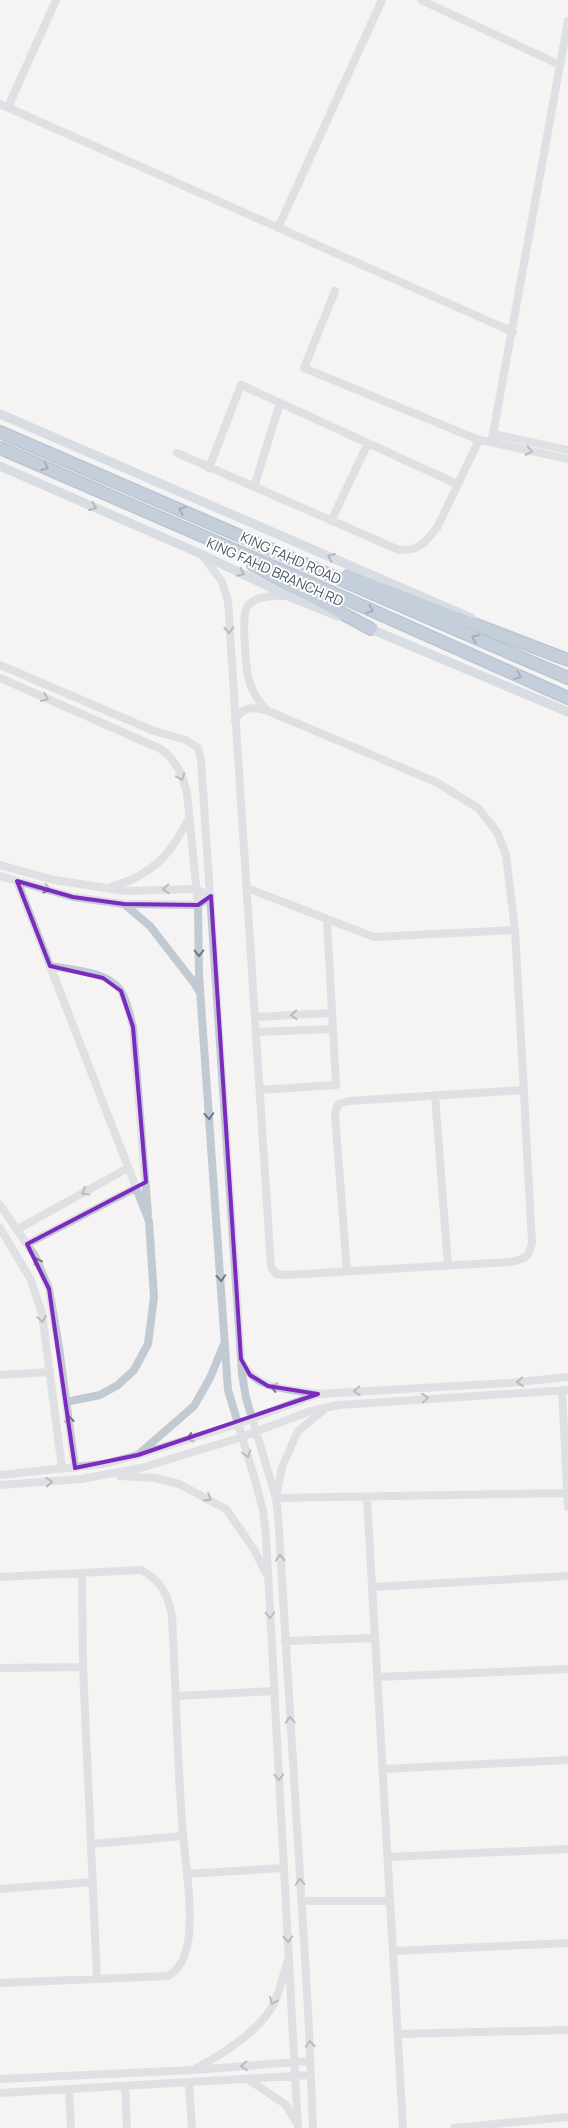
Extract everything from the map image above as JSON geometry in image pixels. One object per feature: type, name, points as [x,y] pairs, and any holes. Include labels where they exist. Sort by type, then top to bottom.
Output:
[{"type":"highway","name":"KING FAHD ROAD","points":[[0,432],[568,678]]},
{"type":"highway","name":"KING FAHD ROAD","points":[[0,448],[181,526],[568,698]]},
{"type":"highway","points":[[209,522],[568,660]]},
{"type":"highway","points":[[181,526],[371,628]]},
{"type":"main road","points":[[0,414],[568,660]]},
{"type":"main road","name":"KING FAHD BRANCH RD","points":[[0,466],[201,554],[288,596],[371,628],[568,712]]},
{"type":"street","points":[[56,0],[4,105],[512,332]]},
{"type":"street","points":[[278,228],[382,0]]},
{"type":"street","points":[[421,0],[560,65]]},
{"type":"street","points":[[492,438],[568,21]]},
{"type":"street","points":[[335,291],[304,368],[479,440],[492,438],[568,450]]},
{"type":"street","points":[[209,468],[241,385],[457,484]]},
{"type":"street","points":[[254,487],[280,403]]},
{"type":"street","points":[[492,438],[568,459]]},
{"type":"street","points":[[177,453],[398,550],[413,549],[424,543],[437,528],[479,440]]},
{"type":"street","points":[[331,521],[368,443]]},
{"type":"street","points":[[201,554],[221,580],[228,606],[235,720],[256,1017],[271,1267],[276,1274],[284,1275],[510,1262],[526,1258],[531,1254],[532,1242],[515,930],[506,855],[497,832],[478,808],[436,782],[268,711],[249,707],[243,709],[235,720]]},
{"type":"street","points":[[268,711],[254,693],[248,674],[245,612],[253,601],[262,598],[288,596]]},
{"type":"street","points":[[228,606],[245,612]]},
{"type":"street","points":[[0,665],[154,730],[186,740],[198,748],[202,770],[211,896],[241,1359],[246,1398],[276,1498],[311,2075],[312,2128]]},
{"type":"street","points":[[0,678],[162,749],[171,758],[181,774],[187,793],[198,905],[201,995],[228,1390],[262,1510],[268,1575],[298,2126]]},
{"type":"street","points":[[107,888],[131,881],[156,866],[176,844],[190,816]]},
{"type":"street","points":[[0,864],[54,880],[126,890],[196,889],[211,896]]},
{"type":"street","points":[[0,876],[72,897],[124,904],[198,905],[211,896]]},
{"type":"street","points":[[16,881],[149,1220]]},
{"type":"street","points":[[247,888],[374,937],[515,930]]},
{"type":"street","points":[[124,904],[150,926],[195,984],[201,995]]},
{"type":"street","points":[[260,1090],[336,1085],[327,919]]},
{"type":"street","points":[[50,966],[93,974],[121,991],[133,1027],[154,1297],[148,1344],[134,1370],[118,1385],[100,1395],[66,1402]]},
{"type":"street","points":[[256,1017],[332,1013]]},
{"type":"street","points":[[256,1032],[333,1029]]},
{"type":"street","points":[[347,1272],[335,1114],[338,1104],[350,1101],[524,1090]]},
{"type":"street","points":[[435,1095],[448,1266]]},
{"type":"street","points":[[18,1229],[128,1168]]},
{"type":"street","points":[[27,1244],[134,1185],[145,1174]]},
{"type":"street","points":[[0,1205],[27,1244],[49,1289],[74,1468]]},
{"type":"street","points":[[0,1228],[32,1280],[42,1313],[62,1469]]},
{"type":"street","points":[[138,1455],[194,1406],[210,1378],[225,1342]]},
{"type":"street","points":[[241,1359],[250,1375],[268,1386],[318,1394],[509,1383],[568,1377]]},
{"type":"street","points":[[0,1376],[50,1372]]},
{"type":"street","points":[[0,1485],[60,1482],[111,1475],[141,1468],[242,1437],[310,1411],[326,1408],[565,1390],[568,1507]]},
{"type":"street","points":[[0,1475],[103,1464],[237,1424],[318,1394]]},
{"type":"street","points":[[276,1498],[282,1467],[298,1431],[326,1408]]},
{"type":"street","points":[[111,1475],[155,1478],[179,1484],[226,1509],[253,1548],[268,1575]]},
{"type":"street","points":[[276,1498],[567,1493]]},
{"type":"street","points":[[367,1497],[403,2128]]},
{"type":"street","points":[[0,1577],[141,1570],[154,1577],[161,1585],[169,1599],[172,1616],[183,1836],[188,1874],[188,1940],[183,1961],[177,1970],[168,1976],[0,1983]]},
{"type":"street","points":[[82,1574],[83,1667],[97,1979]]},
{"type":"street","points":[[372,1587],[568,1576]]},
{"type":"street","points":[[285,1641],[375,1638]]},
{"type":"street","points":[[0,1668],[83,1667]]},
{"type":"street","points":[[378,1678],[568,1669]]},
{"type":"street","points":[[176,1696],[275,1691]]},
{"type":"street","points":[[383,1770],[568,1760]]},
{"type":"street","points":[[91,1844],[183,1836]]},
{"type":"street","points":[[388,1857],[568,1849]]},
{"type":"street","points":[[188,1874],[284,1868]]},
{"type":"street","points":[[0,1889],[93,1882]]},
{"type":"street","points":[[301,1901],[390,1901]]},
{"type":"street","points":[[393,1951],[568,1943]]},
{"type":"street","points":[[194,2070],[218,2057],[258,2024],[273,2005],[289,1956]]},
{"type":"street","points":[[398,2034],[568,2030]]},
{"type":"street","points":[[0,2079],[194,2070],[310,2061]]},
{"type":"street","points":[[0,2093],[311,2075]]},
{"type":"street","points":[[250,2080],[285,2104],[298,2126]]},
{"type":"street","points":[[189,2083],[192,2128]]},
{"type":"street","points":[[125,2086],[127,2128]]},
{"type":"street","points":[[68,2090],[71,2128]]},
{"type":"street","points":[[454,2128],[568,2117]]},
{"type":"highlighted area","points":[[17,881],[73,897],[124,904],[198,905],[211,896],[241,1359],[250,1375],[268,1386],[318,1394],[138,1455],[75,1468],[49,1289],[27,1244],[146,1182],[133,1027],[121,991],[103,978],[50,966]]}]
